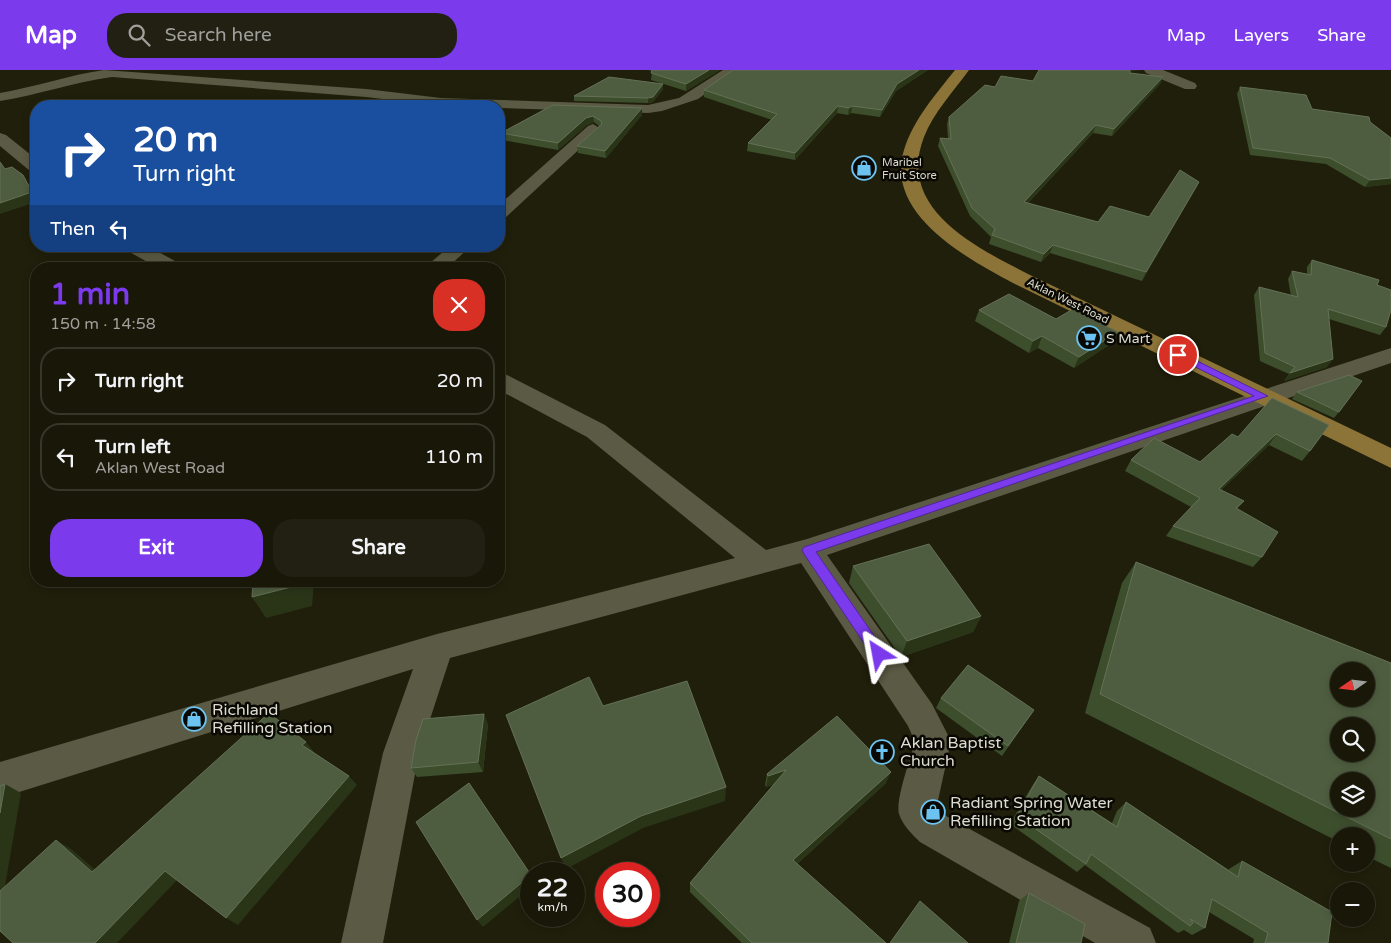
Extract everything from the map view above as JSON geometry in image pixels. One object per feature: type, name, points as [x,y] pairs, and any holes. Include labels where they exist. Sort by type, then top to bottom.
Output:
[{"type":"main road","name":"Aklan West Road","points":[[962,70],[920,131],[910,150],[910,178],[914,193],[927,214],[946,233],[1009,271],[1391,459]]},
{"type":"street","points":[[505,104],[648,109],[672,107],[686,102],[732,70]]},
{"type":"street","points":[[1151,70],[1190,86]]},
{"type":"street","points":[[2,99],[83,77],[112,73],[366,93],[424,100]]},
{"type":"street","points":[[505,209],[594,129]]},
{"type":"street","points":[[0,138],[30,162]]},
{"type":"street","points":[[144,252],[162,262]]},
{"type":"street","points":[[442,262],[454,252]]},
{"type":"street","points":[[0,780],[437,648],[808,550],[1263,396],[1391,355]]},
{"type":"street","points":[[505,383],[596,431],[762,563]]},
{"type":"street","points":[[808,550],[920,715],[933,741],[917,812],[933,829],[1134,943]]},
{"type":"street","points":[[362,943],[401,753],[437,648]]},
{"type":"building","points":[[652,70],[709,70],[686,84],[651,73]]},
{"type":"building","points":[[733,70],[919,70],[897,84],[882,110],[838,106],[795,153],[748,143],[777,114],[704,90]]},
{"type":"building","points":[[1039,70],[1130,70],[1130,73],[1163,77],[1114,129],[1096,125],[1024,202],[1098,222],[1110,206],[1149,217],[1180,170],[1199,182],[1146,272],[1053,245],[1044,254],[992,235],[995,229],[972,208],[940,138],[951,139],[949,117],[985,85],[995,87],[1001,76],[1033,81]]},
{"type":"building","points":[[609,77],[663,84],[653,97],[648,98],[574,96]]},
{"type":"building","points":[[1240,87],[1306,95],[1312,109],[1369,117],[1370,122],[1391,138],[1391,178],[1370,180],[1330,158],[1253,148]]},
{"type":"building","points":[[553,105],[642,108],[605,151],[577,146],[602,124],[601,121],[593,116],[586,118],[558,143],[505,134],[505,131]]},
{"type":"building","points":[[0,162],[5,169],[12,167],[23,175],[30,188],[30,193],[0,203]]},
{"type":"building","points":[[1312,260],[1379,280],[1377,285],[1391,290],[1391,310],[1386,327],[1328,309],[1333,359],[1290,373],[1295,367],[1265,353],[1259,287],[1298,297],[1292,271],[1311,275]]},
{"type":"building","points":[[1009,294],[1056,319],[1073,309],[1118,332],[1079,357],[1042,336],[1033,341],[979,310]]},
{"type":"building","points":[[1349,375],[1362,381],[1339,412],[1297,392]]},
{"type":"building","points":[[1272,398],[1329,425],[1310,451],[1276,434],[1219,489],[1244,501],[1236,508],[1278,532],[1262,557],[1173,526],[1200,498],[1131,460],[1154,438],[1200,462],[1232,434],[1238,437]]},
{"type":"building","points":[[929,544],[981,616],[907,641],[853,566]]},
{"type":"building","points":[[1136,562],[1391,663],[1391,839],[1375,831],[1375,827],[1367,827],[1347,817],[1375,817],[1375,772],[1330,772],[1330,809],[1100,694]]},
{"type":"building","points":[[253,587],[291,587],[252,597]]},
{"type":"building","points":[[968,665],[1034,710],[1008,746],[941,698]]},
{"type":"building","points":[[589,677],[603,706],[687,681],[726,787],[641,816],[561,858],[506,715]]},
{"type":"building","points":[[269,713],[306,742],[302,745],[349,776],[226,918],[165,871],[95,943],[13,943],[0,931],[0,891],[56,840],[92,872]]},
{"type":"building","points":[[484,714],[478,762],[411,768],[416,740],[423,719]]},
{"type":"building","points":[[837,716],[891,772],[793,860],[886,943],[752,943],[690,883],[786,770],[768,776],[767,774]]},
{"type":"building","points":[[1039,776],[1117,827],[1126,802],[1238,877],[1242,861],[1330,911],[1328,943],[1265,943],[1268,933],[1212,899],[1205,928],[1190,919],[1193,923],[1190,926],[1091,854],[1086,864],[1017,816]]},
{"type":"building","points":[[469,783],[522,862],[520,862],[520,884],[477,920],[416,822]]},
{"type":"building","points":[[5,784],[0,813],[0,786]]},
{"type":"building","points":[[1029,893],[1085,924],[1081,943],[1016,943]]},
{"type":"building","points":[[920,901],[968,943],[890,943]]},
{"type":"place","name":"Maribel Fruit Store","points":[[864,168]]},
{"type":"place","name":"S Mart","points":[[1089,338]]},
{"type":"place","name":"Richland Refilling Station","points":[[194,719]]},
{"type":"place","name":"Aklan Baptist Church","points":[[882,752]]},
{"type":"place","name":"Radiant Spring Water Refilling Station","points":[[933,812]]},
{"type":"route","points":[[879,654],[808,550],[1263,396],[1178,355]]}]
